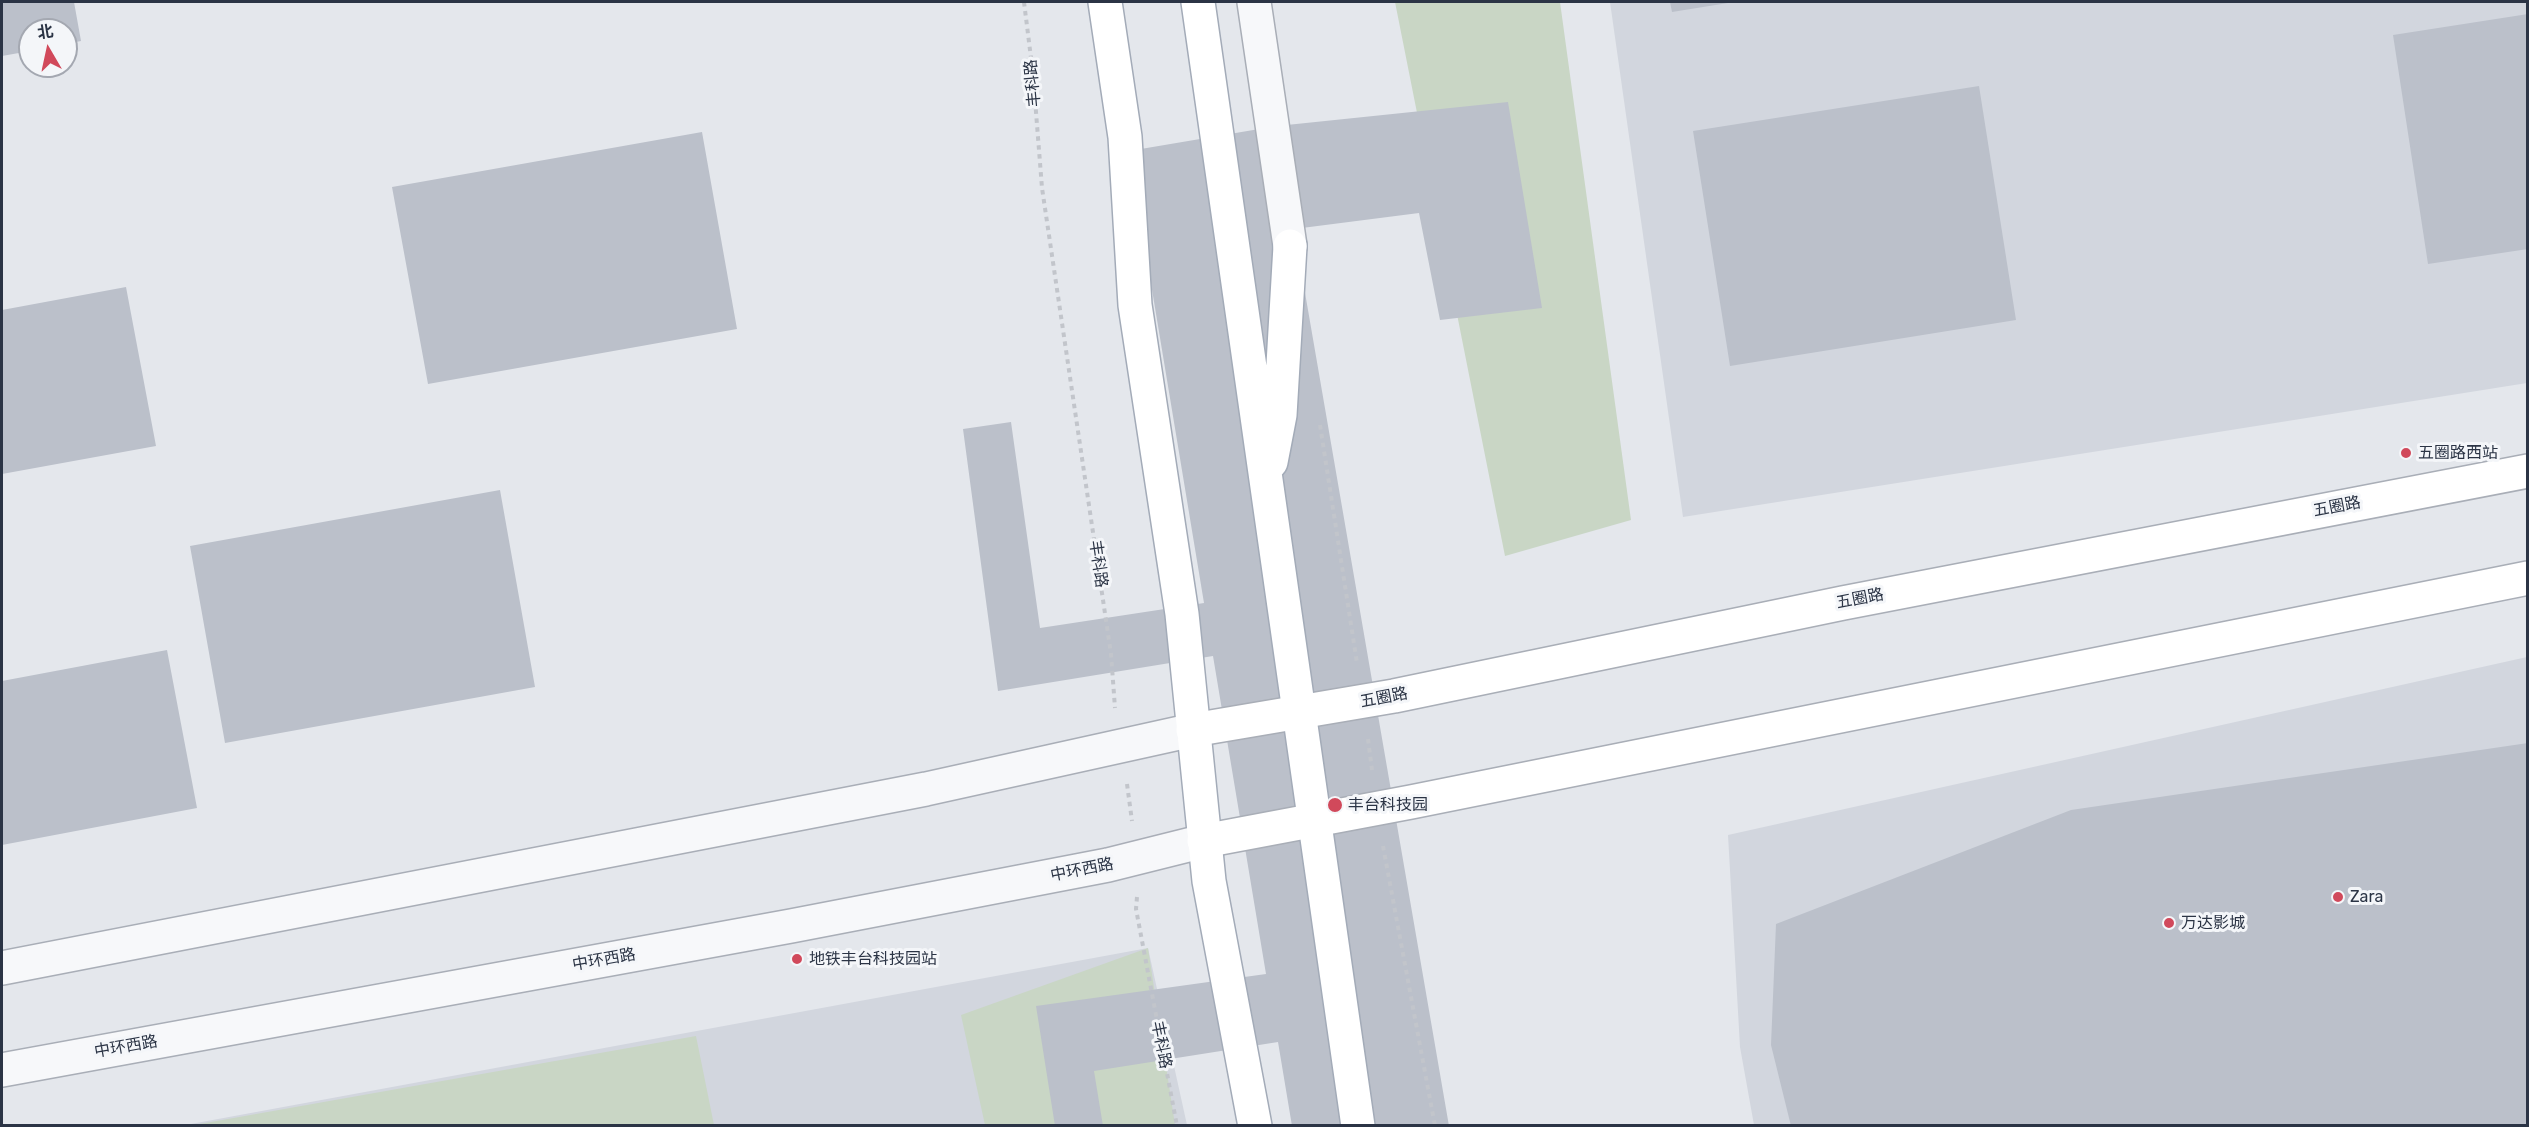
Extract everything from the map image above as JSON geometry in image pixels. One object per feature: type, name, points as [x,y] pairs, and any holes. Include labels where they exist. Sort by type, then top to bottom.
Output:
[{"type":"main road","points":[[1105,2],[1125,137],[1135,305],[1182,614],[1209,881],[1256,1125]]},
{"type":"main road","points":[[1198,2],[1358,1125]]},
{"type":"main road","points":[[1267,487],[1280,415],[1290,246]]},
{"type":"main road","name":"五圈路","points":[[1194,730],[1299,714],[1843,603],[2528,471]]},
{"type":"main road","points":[[1204,841],[1314,821],[2528,578]]},
{"type":"street","points":[[1254,2],[1290,246]]},
{"type":"street","points":[[2,968],[926,789],[1121,748],[1194,730]]},
{"type":"street","name":"中环西路","points":[[2,1070],[791,926],[1138,858],[1204,841]]},
{"type":"path","name":"丰科路","points":[[1024,2],[1034,74],[1042,188],[1111,654],[1113,691],[1138,858],[1140,876],[1136,909],[1177,1125]]},
{"type":"shaded area","points":[[1610,2],[2527,2],[2527,383],[1683,517]]},
{"type":"shaded area","points":[[2527,657],[2527,1125],[1754,1125],[1740,1047],[1728,835]]},
{"type":"shaded area","points":[[1148,948],[1187,1125],[180,1126]]},
{"type":"green space","points":[[1395,2],[1560,2],[1631,520],[1505,556]]},
{"type":"green space","points":[[1148,948],[1175,1125],[985,1125],[961,1015]]},
{"type":"green space","points":[[696,1036],[714,1125],[194,1125]]},
{"type":"building","points":[[2,2],[74,2],[77,18],[18,18],[18,53],[2,56]]},
{"type":"building","points":[[1670,2],[1728,2],[1728,3],[1672,12]]},
{"type":"building","points":[[2528,14],[2528,249],[2428,264],[2393,35]]},
{"type":"building","points":[[78,24],[81,41],[78,42]]},
{"type":"building","points":[[1979,86],[2016,320],[1730,366],[1693,131]]},
{"type":"building","points":[[1508,102],[1542,308],[1440,320],[1419,213],[1294,229],[1449,1126],[1292,1126],[1278,1042],[1094,1071],[1103,1126],[1055,1126],[1036,1006],[1266,974],[1213,656],[998,691],[963,429],[1011,422],[1040,628],[1204,603],[1129,151],[1277,126]]},
{"type":"building","points":[[702,132],[737,329],[428,384],[392,187]]},
{"type":"building","points":[[126,287],[156,446],[2,474],[2,310]]},
{"type":"building","points":[[500,490],[535,687],[225,743],[190,546]]},
{"type":"building","points":[[167,650],[197,808],[2,845],[2,681]]},
{"type":"building","points":[[2528,743],[2528,1126],[1791,1126],[1771,1045],[1776,924],[2071,810]]},
{"type":"place","name":"五圈路西站","points":[[2406,453]]},
{"type":"place","name":"丰台科技园","points":[[1335,805]]},
{"type":"place","name":"Zara","points":[[2338,897]]},
{"type":"place","name":"万达影城","points":[[2169,923]]},
{"type":"place","name":"地铁丰台科技园站","points":[[797,959]]}]
